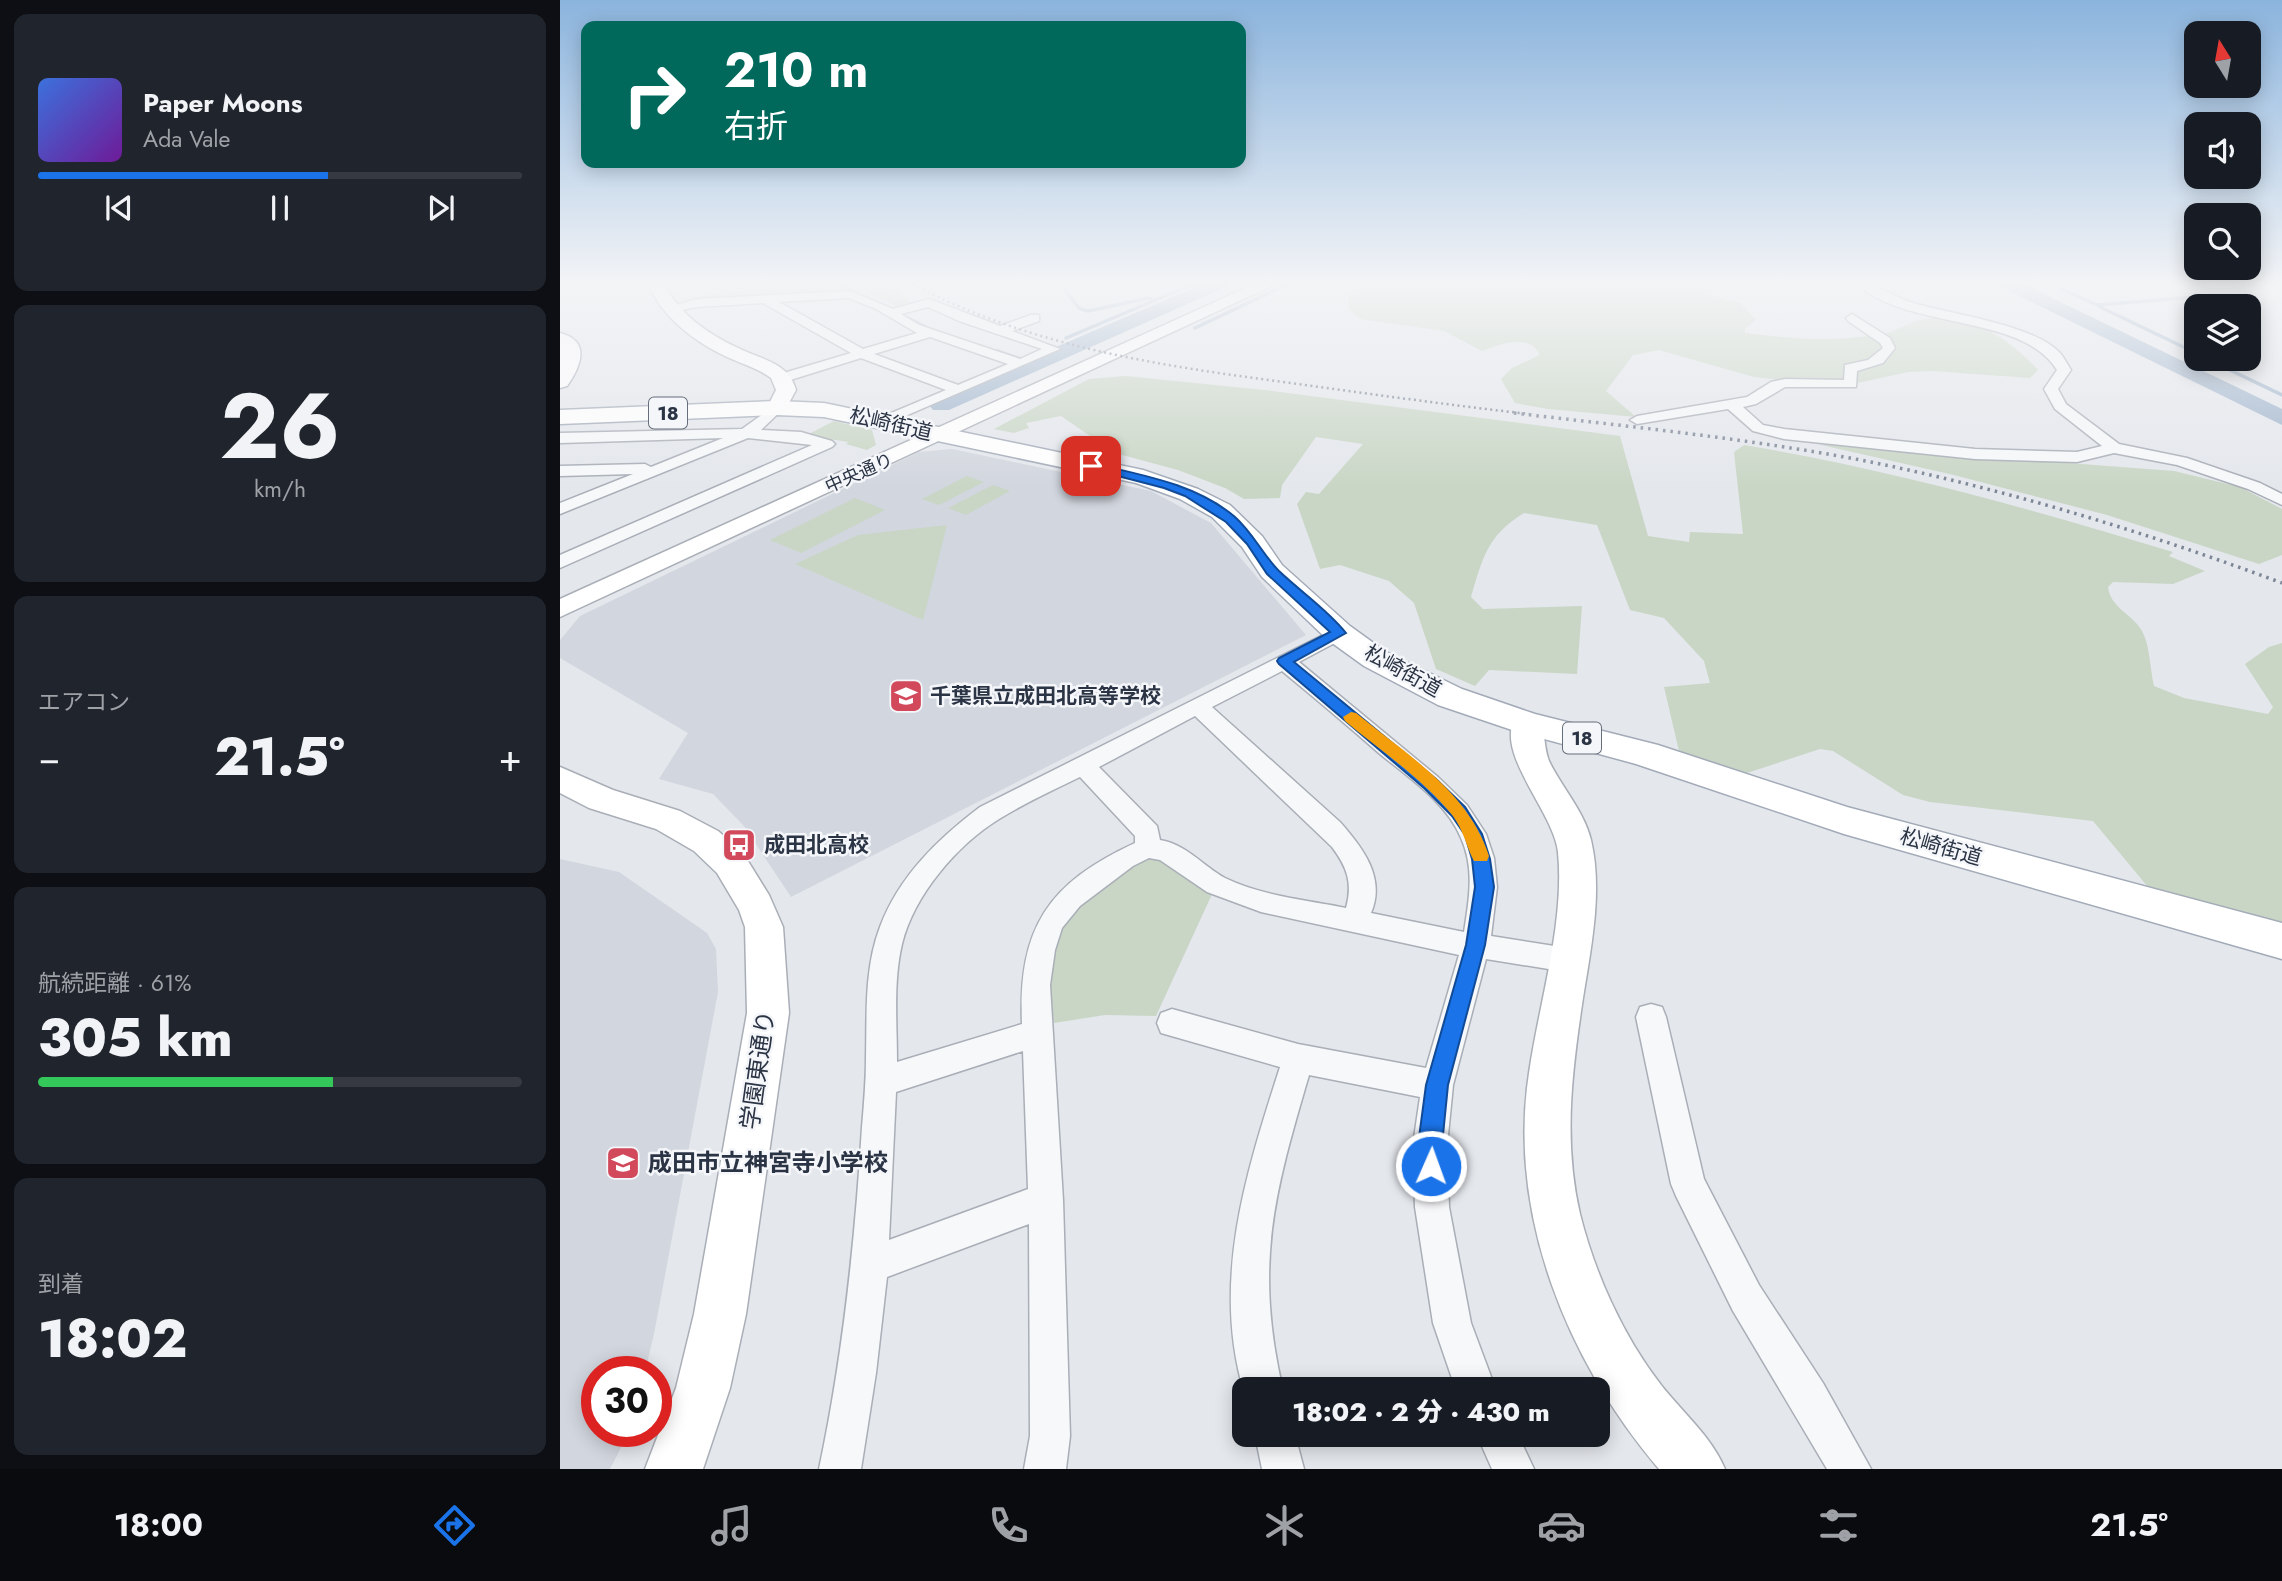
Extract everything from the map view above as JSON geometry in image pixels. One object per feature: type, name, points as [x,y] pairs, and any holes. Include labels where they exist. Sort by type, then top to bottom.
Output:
[{"type":"main road","points":[[560,382],[574,359],[572,351]]},
{"type":"main road","name":"松崎街道","points":[[560,416],[777,408],[838,412],[1143,477],[1189,494],[1230,519],[1252,542],[1272,571],[1339,633],[1375,659],[1450,697],[1527,723],[1645,754],[1844,820],[2282,941]]},
{"type":"street","points":[[560,509],[747,433],[777,408],[786,390],[782,378],[775,372],[727,351]]},
{"type":"street","points":[[856,351],[957,389]]},
{"type":"street","points":[[782,378],[874,351]]},
{"type":"street","points":[[981,351],[1020,363]]},
{"type":"street","points":[[882,422],[1050,351]]},
{"type":"street","name":"中央通り","points":[[560,608],[1111,351]]},
{"type":"street","name":"中央通り","points":[[560,598],[1119,351]]},
{"type":"street","points":[[1637,420],[1751,401],[1776,385],[1785,383],[1852,384],[1850,368],[1880,360],[1888,351]]},
{"type":"street","points":[[2047,351],[2063,361],[2064,370],[2051,389],[2054,398],[2060,406],[2113,448]]},
{"type":"street","points":[[1732,405],[1758,428],[1784,434],[1975,454],[2077,457],[2113,448],[2180,461],[2279,496]]},
{"type":"street","points":[[560,438],[747,433],[801,438],[827,444],[560,562]]},
{"type":"street","points":[[560,471],[620,468],[652,471]]},
{"type":"street","points":[[841,1469],[853,1408],[870,1265],[881,1082],[885,956],[894,925],[909,896],[946,846],[981,820],[1339,633]]},
{"type":"street","points":[[1284,661],[1430,783],[1458,811],[1473,834],[1482,868],[1484,887],[1476,945],[1437,1085],[1430,1145],[1432,1206],[1452,1324],[1471,1377]]},
{"type":"street","points":[[1197,706],[1331,828],[1351,850],[1362,872],[1364,887],[1363,904],[1354,921]]},
{"type":"street","points":[[1527,723],[1526,744],[1574,835],[1576,856],[1567,960],[1547,1107],[1548,1184],[1577,1285],[1627,1384],[1696,1469]]},
{"type":"street","points":[[1083,765],[1148,833],[1147,848]]},
{"type":"street","name":"学園東通り","points":[[560,779],[601,799],[668,820],[706,841],[730,863],[756,906],[764,927],[768,1013],[720,1314],[703,1388],[674,1469]]},
{"type":"street","points":[[1045,1469],[1050,1436],[1046,1200],[1035,985],[1041,950],[1050,923],[1070,898],[1124,859],[1147,848],[1166,851],[1216,885],[1261,901],[1476,945],[1567,960]]},
{"type":"street","points":[[1651,1017],[1688,1184],[1746,1298],[1809,1397],[1850,1469]]},
{"type":"street","points":[[1172,1023],[1298,1058],[1437,1085]]},
{"type":"street","points":[[881,1082],[1036,1033]]},
{"type":"street","points":[[1262,1377],[1249,1298],[1251,1240],[1266,1167],[1298,1058]]},
{"type":"street","points":[[870,1265],[1046,1200]]},
{"type":"street","points":[[1278,1447],[1283,1469]]},
{"type":"street","points":[[1502,1447],[1513,1469]]},
{"type":"shaded area","name":"千葉県立成田北高等学校","points":[[952,449],[1151,491],[1211,523],[1306,635],[791,897],[744,826],[713,794],[659,779],[688,733],[560,658],[560,640],[580,616],[919,452]]},
{"type":"shaded area","name":"成田市立神宮寺小学校","points":[[560,859],[619,872],[707,933],[716,949],[718,992],[649,1356],[581,1356],[581,1447],[621,1447],[610,1469],[560,1469]]},
{"type":"green space","points":[[1537,351],[1656,351],[1633,355],[1606,391],[1636,417],[1548,409],[1515,403],[1501,379],[1512,368],[1540,355]]},
{"type":"green space","points":[[1661,351],[2018,351],[2038,370],[2030,378],[1933,371],[1908,372],[1839,387],[1754,377]]},
{"type":"green space","points":[[1126,376],[1264,390],[1620,436],[1648,536],[1689,542],[1690,532],[1743,534],[1734,452],[1744,445],[1853,466],[1960,491],[2173,552],[2169,556],[2205,571],[2173,584],[2113,582],[2108,587],[2113,601],[2138,625],[2145,637],[2154,686],[2184,698],[2268,714],[2273,707],[2245,664],[2269,647],[2282,643],[2282,924],[2153,893],[2093,821],[1930,802],[1903,795],[1833,751],[1820,749],[1744,774],[1679,751],[1664,687],[1710,683],[1704,661],[1664,618],[1630,610],[1597,525],[1524,513],[1494,539],[1479,570],[1471,597],[1483,609],[1582,606],[1577,674],[1489,670],[1475,686],[1436,669],[1414,603],[1389,581],[1340,565],[1320,569],[1297,504],[1306,492],[1319,494],[1363,444],[1316,437],[1282,485],[1280,498],[1244,499],[1225,488],[1178,470],[1115,453],[1061,416],[1026,423],[1029,428],[1014,433],[994,429],[1089,379]]},
{"type":"green space","points":[[834,421],[872,430],[876,445],[867,450],[846,444],[848,442],[807,435]]},
{"type":"green space","points":[[1817,444],[2174,471],[2240,487],[2282,509],[2282,555],[2259,564],[2107,515],[1954,475]]},
{"type":"green space","points":[[967,476],[984,482],[939,505],[922,499]]},
{"type":"green space","points":[[993,485],[1010,491],[966,515],[948,508]]},
{"type":"green space","points":[[855,498],[885,510],[801,553],[770,540]]},
{"type":"green space","points":[[947,525],[923,620],[795,564],[858,535]]},
{"type":"green space","points":[[1151,855],[1161,858],[1213,892],[1156,1016],[1105,1015],[1054,1023],[1047,966],[1052,940],[1080,897]]},
{"type":"waterway","points":[[997,351],[1020,359]]},
{"type":"waterway","points":[[941,405],[1065,351]]},
{"type":"waterway","points":[[2145,351],[2282,418]]},
{"type":"waterway","points":[[2232,371],[2282,395]]},
{"type":"railway","points":[[1098,351],[1191,369],[1529,414]]},
{"type":"railway","points":[[1514,413],[1782,447],[1924,473],[2079,515],[2282,583]]},
{"type":"slow traffic","points":[[1351,717],[1430,783],[1458,811],[1473,834],[1480,856]]},
{"type":"place","name":"千葉県立成田北高等学校","points":[[906,696]]},
{"type":"place","name":"成田北高校","points":[[739,845]]},
{"type":"place","name":"成田市立神宮寺小学校","points":[[623,1163]]},
{"type":"route","points":[[1091,466],[1168,485],[1221,511],[1230,519],[1293,593],[1339,633],[1284,661],[1430,783],[1458,811],[1473,834],[1481,859],[1484,887],[1476,945],[1437,1085],[1430,1145],[1431,1166]]}]
